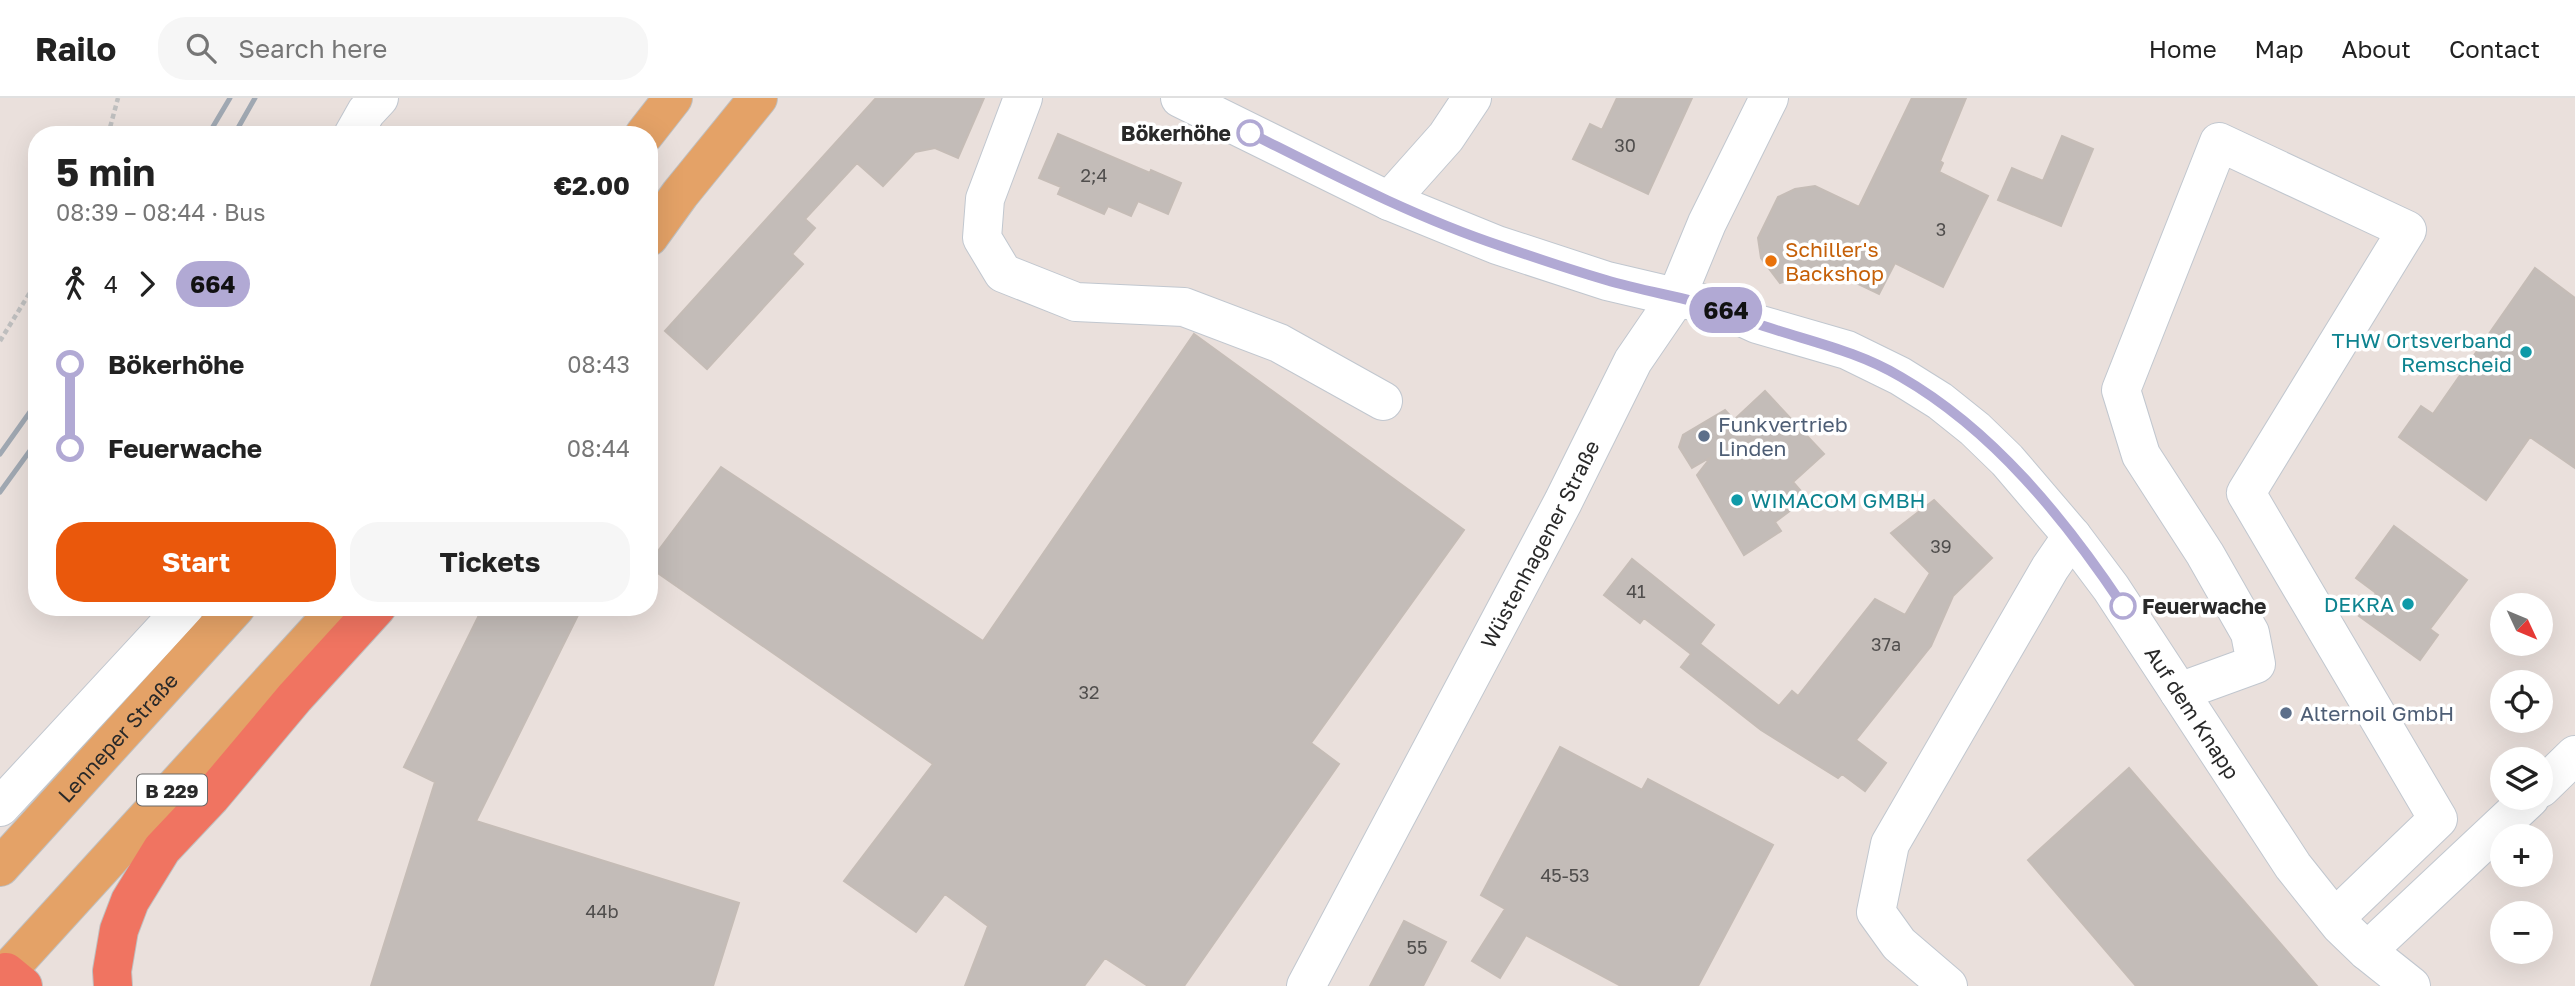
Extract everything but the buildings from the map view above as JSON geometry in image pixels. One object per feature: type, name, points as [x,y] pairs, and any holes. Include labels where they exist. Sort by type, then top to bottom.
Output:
[{"type":"highway","points":[[113,986],[112,971],[119,930],[130,901],[162,849],[211,797],[295,697],[369,616]]},
{"type":"main road","points":[[651,126],[673,98]]},
{"type":"main road","points":[[658,225],[758,98]]},
{"type":"main road","name":"Lenneper Straße","points":[[0,866],[228,616]]},
{"type":"main road","name":"B 229","points":[[7,976],[331,616]]},
{"type":"street","points":[[358,126],[379,98]]},
{"type":"street","points":[[1023,98],[985,199],[982,239],[1003,273],[1076,302],[1184,307],[1279,343],[1382,401]]},
{"type":"street","name":"Auf dem Knapp","points":[[1181,98],[1390,201],[1497,245],[1607,281],[1722,309],[1757,324],[1847,351],[1900,376],[1940,401],[1975,429],[2036,492],[2072,536],[2111,588],[2293,866],[2335,918],[2367,951],[2412,986]]},
{"type":"street","points":[[1390,201],[1446,137],[1472,98]]},
{"type":"street","name":"Wüstenhagener Straße","points":[[1306,986],[1563,502],[1633,361],[1676,298],[1707,223],[1769,98]]},
{"type":"street","points":[[2179,692],[2256,664],[2250,633],[2205,554],[2141,455],[2120,390],[2219,142],[2407,230],[2246,493],[2438,819],[2335,918]]},
{"type":"street","points":[[1948,986],[1899,944],[1877,912],[1890,844],[2050,568],[2072,536]]},
{"type":"street","points":[[0,807],[177,616]]},
{"type":"street","points":[[2553,776],[2575,755]]},
{"type":"street","points":[[2367,951],[2517,810]]},
{"type":"path","points":[[110,126],[118,98]]},
{"type":"path","points":[[0,341],[28,296]]},
{"type":"railway","points":[[213,126],[230,98]]},
{"type":"railway","points":[[239,126],[255,98]]},
{"type":"railway","points":[[0,454],[28,415]]},
{"type":"railway","points":[[0,492],[28,453]]},
{"type":"bus line","name":"664","points":[[1250,133],[1390,201],[1497,245],[1607,281],[1722,309],[1757,324],[1847,351],[1900,376],[1940,401],[1975,429],[2007,460],[2072,536],[2123,606]]},
{"type":"place","name":"Bökerhöhe","points":[[1250,133]]},
{"type":"place","name":"Schiller's Backshop","points":[[1771,261]]},
{"type":"place","name":"THW Ortsverband Remscheid","points":[[2526,352]]},
{"type":"place","name":"Funkvertrieb Linden","points":[[1704,436]]},
{"type":"place","name":"WIMACOM GMBH","points":[[1737,500]]},
{"type":"place","name":"DEKRA","points":[[2408,604]]},
{"type":"place","name":"Feuerwache","points":[[2123,606]]},
{"type":"place","name":"Alternoil GmbH","points":[[2286,713]]}]
